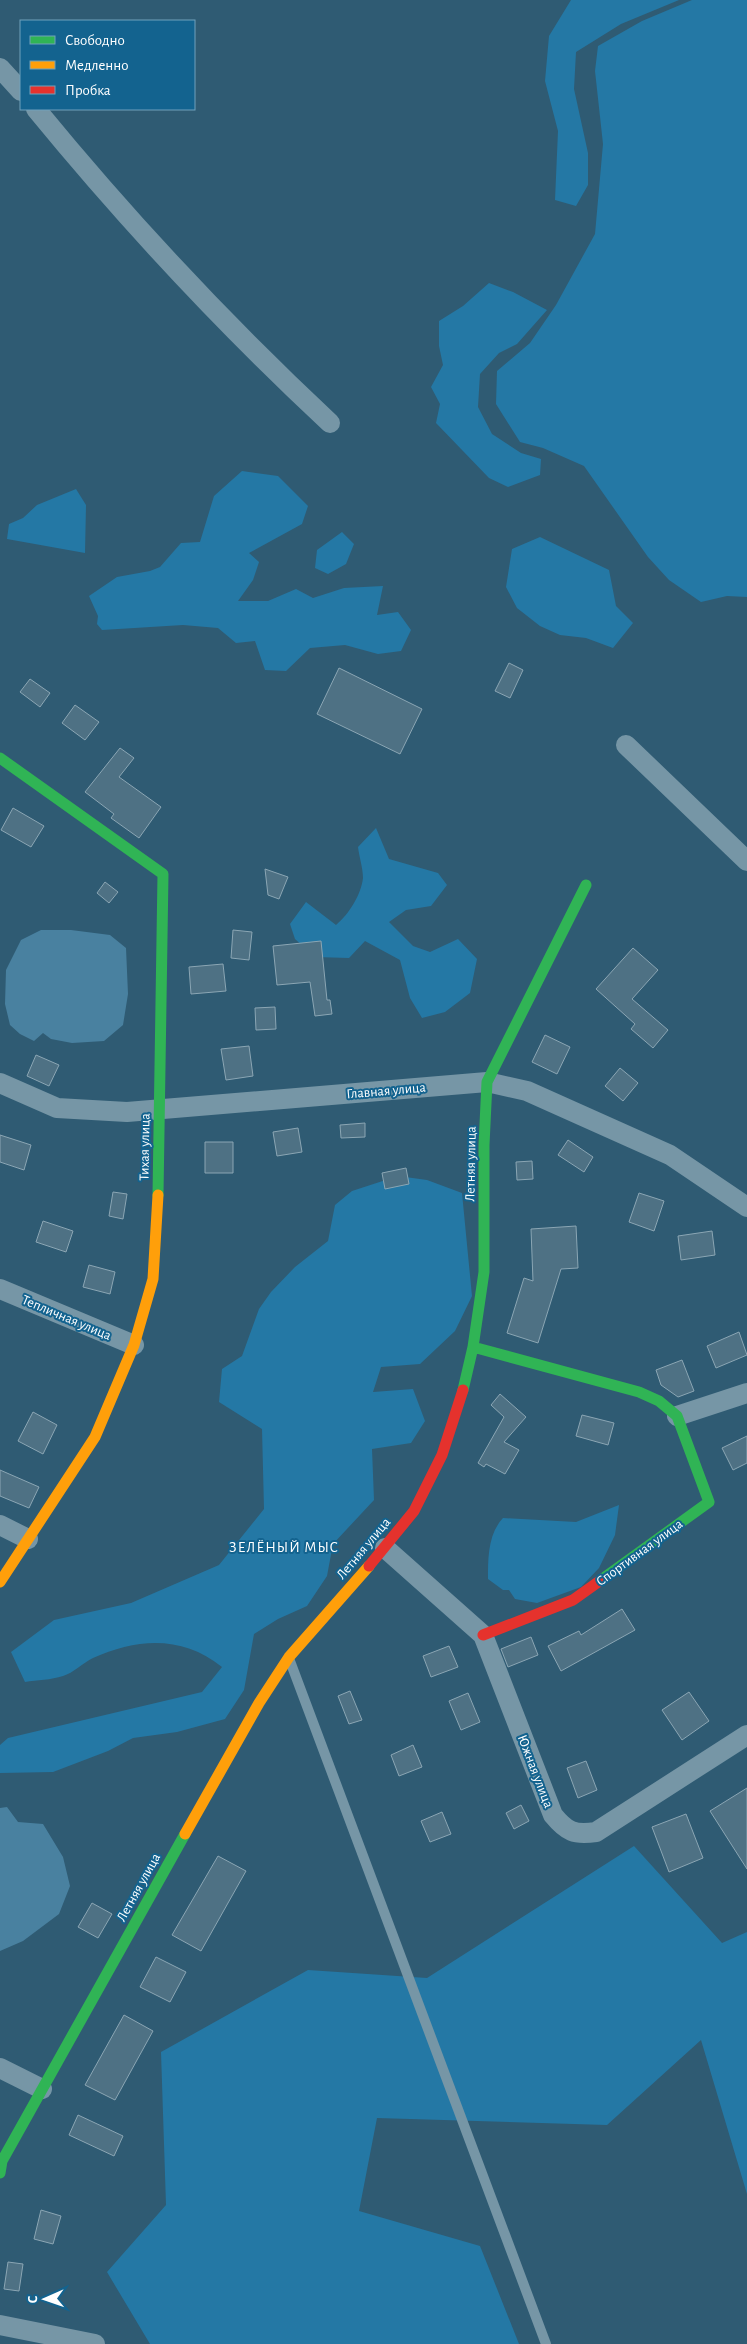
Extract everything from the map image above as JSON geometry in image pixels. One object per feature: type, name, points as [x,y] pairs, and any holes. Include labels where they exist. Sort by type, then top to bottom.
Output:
[{"type":"street","points":[[0,68],[20,90]]},
{"type":"street","points":[[37,110],[95,181],[258,356],[330,422]]},
{"type":"street","points":[[626,745],[747,861]]},
{"type":"street","name":"Тихая улица","points":[[0,758],[163,874],[159,1182],[153,1279],[134,1345],[95,1436],[0,1582]]},
{"type":"street","name":"Летняя улица","points":[[0,2173],[2,2161],[259,1703],[288,1657],[414,1511],[442,1455],[466,1380],[474,1347],[484,1272],[484,1145],[487,1082],[534,985],[586,885]]},
{"type":"street","name":"Главная улица","points":[[0,1083],[57,1108],[126,1112],[487,1082],[527,1091],[670,1156],[747,1207]]},
{"type":"street","name":"Тепличная улица","points":[[0,1289],[134,1345]]},
{"type":"street","points":[[474,1347],[639,1392],[659,1401],[677,1416],[747,1393]]},
{"type":"street","name":"Спортивная улица","points":[[483,1635],[572,1600],[709,1502],[677,1416]]},
{"type":"street","points":[[0,1525],[28,1538]]},
{"type":"street","name":"Южная улица","points":[[384,1548],[483,1635],[553,1815],[563,1827],[579,1835],[596,1832],[747,1734]]},
{"type":"street","points":[[0,2068],[42,2090]]},
{"type":"street","points":[[0,2325],[96,2344]]},
{"type":"lane","points":[[288,1657],[546,2344]]},
{"type":"shaded area","points":[[571,0],[679,0],[621,24],[576,52],[574,89],[588,153],[588,185],[576,206],[555,200],[558,131],[545,81],[549,36]]},
{"type":"shaded area","points":[[692,0],[747,0],[747,597],[727,596],[701,602],[669,580],[648,557],[584,466],[543,448],[520,442],[496,404],[497,371],[530,343],[556,305],[595,234],[603,144],[595,71],[598,46],[642,21]]},
{"type":"shaded area","points":[[489,283],[513,292],[547,310],[517,344],[499,353],[480,374],[478,407],[492,434],[521,453],[541,459],[540,475],[508,487],[489,478],[436,423],[440,404],[431,387],[443,365],[439,346],[439,321],[463,306]]},
{"type":"shaded area","points":[[242,471],[278,476],[308,506],[302,524],[249,553],[259,562],[253,580],[238,601],[268,601],[296,589],[313,598],[344,588],[383,586],[377,615],[398,612],[411,630],[401,651],[378,654],[345,645],[310,648],[286,671],[265,670],[255,641],[236,643],[218,628],[183,625],[102,630],[97,624],[98,616],[89,596],[117,577],[150,571],[160,567],[181,543],[200,542],[214,496]]},
{"type":"shaded area","points":[[76,489],[86,505],[85,553],[7,539],[9,524],[23,518],[37,505]]},
{"type":"shaded area","points":[[342,532],[354,544],[346,564],[328,574],[315,568],[317,550]]},
{"type":"shaded area","points":[[540,537],[609,570],[616,606],[633,623],[613,648],[586,638],[560,635],[540,626],[517,608],[506,587],[512,549]]},
{"type":"shaded area","points":[[376,828],[389,859],[438,873],[447,885],[431,906],[406,910],[389,922],[413,946],[430,952],[458,939],[477,959],[470,993],[445,1012],[422,1018],[410,998],[400,960],[365,941],[349,958],[315,957],[295,939],[290,924],[306,902],[336,925],[350,910],[360,891],[363,878],[358,847]]},
{"type":"shaded area","points":[[41,930],[71,930],[110,935],[126,948],[128,994],[123,1025],[104,1041],[72,1043],[51,1039],[43,1033],[34,1041],[20,1034],[10,1025],[5,1004],[6,970],[21,940]]},
{"type":"shaded area","points":[[398,1176],[427,1180],[462,1193],[472,1296],[455,1331],[420,1364],[381,1367],[373,1392],[413,1389],[425,1421],[411,1443],[372,1449],[374,1500],[333,1544],[327,1576],[307,1606],[278,1619],[254,1634],[244,1690],[225,1719],[177,1732],[133,1738],[108,1751],[53,1772],[0,1773],[0,1745],[8,1738],[202,1692],[222,1667],[192,1649],[159,1643],[143,1644],[126,1646],[110,1651],[93,1658],[63,1676],[25,1682],[11,1652],[54,1620],[131,1603],[219,1565],[264,1509],[262,1429],[219,1402],[222,1369],[242,1356],[259,1309],[271,1292],[295,1267],[328,1241],[335,1205],[352,1191]]},
{"type":"shaded area","points":[[619,1505],[615,1535],[599,1568],[581,1587],[537,1603],[515,1599],[509,1590],[503,1590],[488,1579],[492,1539],[494,1531],[503,1518],[576,1522]]},
{"type":"shaded area","points":[[7,1807],[18,1822],[43,1824],[63,1857],[70,1886],[59,1914],[23,1941],[0,1951],[0,1808]]},
{"type":"shaded area","points":[[634,1846],[722,1943],[747,1932],[747,2194],[701,2040],[607,2125],[377,2118],[359,2211],[480,2246],[519,2344],[150,2344],[107,2272],[166,2205],[161,2052],[308,1970],[427,1978]]},
{"type":"building","points":[[509,663],[523,670],[510,698],[495,691]]},
{"type":"building","points":[[339,668],[422,709],[400,754],[317,714]]},
{"type":"building","points":[[30,679],[50,693],[40,707],[20,692]]},
{"type":"building","points":[[75,705],[99,722],[85,740],[62,723]]},
{"type":"building","points":[[120,748],[134,758],[119,777],[161,807],[139,838],[111,818],[114,814],[85,792]]},
{"type":"building","points":[[13,808],[44,826],[31,847],[1,830]]},
{"type":"building","points":[[265,869],[288,877],[279,899],[268,895]]},
{"type":"building","points":[[105,882],[118,892],[109,903],[97,893]]},
{"type":"building","points":[[233,930],[252,932],[249,960],[231,958]]},
{"type":"building","points":[[321,941],[327,1000],[330,1000],[332,1014],[315,1016],[310,982],[277,985],[273,946]]},
{"type":"building","points":[[633,948],[658,970],[632,999],[668,1030],[653,1048],[631,1029],[635,1024],[596,989]]},
{"type":"building","points":[[223,964],[226,991],[191,994],[189,967]]},
{"type":"building","points":[[275,1007],[276,1029],[256,1030],[255,1008]]},
{"type":"building","points":[[545,1035],[570,1047],[557,1074],[532,1062]]},
{"type":"building","points":[[249,1046],[253,1076],[226,1080],[221,1049]]},
{"type":"building","points":[[36,1055],[59,1065],[49,1086],[27,1076]]},
{"type":"building","points":[[620,1068],[638,1083],[623,1101],[605,1086]]},
{"type":"building","points":[[365,1123],[365,1137],[341,1138],[340,1125]]},
{"type":"building","points":[[298,1128],[302,1152],[277,1156],[273,1132]]},
{"type":"building","points":[[0,1135],[31,1145],[24,1170],[0,1162]]},
{"type":"building","points":[[568,1140],[593,1157],[584,1172],[558,1155]]},
{"type":"building","points":[[205,1142],[233,1142],[233,1173],[205,1173]]},
{"type":"building","points":[[532,1161],[533,1179],[517,1180],[516,1162]]},
{"type":"building","points":[[406,1168],[409,1184],[385,1189],[382,1173]]},
{"type":"building","points":[[113,1192],[127,1194],[123,1219],[109,1216]]},
{"type":"building","points":[[639,1193],[664,1201],[654,1231],[629,1222]]},
{"type":"building","points":[[43,1221],[73,1231],[66,1252],[36,1242]]},
{"type":"building","points":[[576,1226],[578,1268],[561,1269],[538,1343],[507,1333],[524,1278],[533,1281],[531,1229]]},
{"type":"building","points":[[712,1231],[715,1255],[681,1260],[678,1236]]},
{"type":"building","points":[[89,1265],[115,1272],[110,1294],[83,1287]]},
{"type":"building","points":[[739,1332],[747,1355],[716,1368],[707,1346]]},
{"type":"building","points":[[682,1360],[694,1391],[678,1397],[661,1385],[656,1370]]},
{"type":"building","points":[[500,1394],[526,1417],[504,1442],[519,1450],[505,1474],[486,1464],[484,1467],[478,1463],[504,1417],[491,1405]]},
{"type":"building","points":[[33,1412],[57,1425],[43,1454],[18,1441]]},
{"type":"building","points":[[582,1415],[614,1423],[608,1445],[576,1436]]},
{"type":"building","points":[[747,1436],[747,1463],[733,1470],[722,1448]]},
{"type":"building","points":[[0,1470],[39,1487],[29,1508],[0,1496]]},
{"type":"building","points":[[622,1609],[635,1630],[561,1671],[548,1646],[579,1631],[581,1635]]},
{"type":"building","points":[[531,1637],[538,1655],[508,1667],[501,1649]]},
{"type":"building","points":[[449,1646],[458,1667],[431,1677],[423,1656]]},
{"type":"building","points":[[350,1691],[362,1720],[349,1724],[338,1696]]},
{"type":"building","points":[[689,1692],[709,1721],[682,1740],[662,1710]]},
{"type":"building","points":[[468,1693],[480,1722],[461,1730],[449,1701]]},
{"type":"building","points":[[413,1745],[422,1767],[399,1776],[391,1755]]},
{"type":"building","points":[[586,1761],[597,1790],[578,1798],[567,1768]]},
{"type":"building","points":[[747,1788],[747,1869],[710,1811]]},
{"type":"building","points":[[521,1805],[529,1821],[514,1829],[506,1813]]},
{"type":"building","points":[[442,1812],[451,1834],[430,1842],[421,1821]]},
{"type":"building","points":[[686,1814],[703,1858],[669,1872],[652,1827]]},
{"type":"building","points":[[218,1856],[246,1871],[201,1951],[172,1935]]},
{"type":"building","points":[[92,1903],[112,1914],[98,1938],[78,1927]]},
{"type":"building","points":[[156,1957],[186,1972],[170,2002],[140,1987]]},
{"type":"building","points":[[124,2015],[153,2031],[115,2100],[85,2085]]},
{"type":"building","points":[[78,2115],[123,2136],[114,2156],[69,2135]]},
{"type":"building","points":[[41,2210],[61,2216],[53,2244],[34,2239]]},
{"type":"building","points":[[8,2262],[23,2264],[19,2291],[4,2289]]},
{"type":"traffic: fast","points":[[0,758],[163,874],[158,1195]]},
{"type":"traffic: fast","points":[[463,1390],[473,1347],[484,1272],[484,1145],[487,1082],[586,885]]},
{"type":"traffic: fast","points":[[473,1347],[639,1392],[659,1401],[677,1416],[709,1502],[601,1580]]},
{"type":"traffic: fast","points":[[0,2173],[2,2161],[185,1834]]},
{"type":"traffic: slow","points":[[0,1582],[95,1437],[134,1345],[153,1279],[158,1195]]},
{"type":"traffic: slow","points":[[185,1834],[259,1703],[289,1657],[369,1566]]},
{"type":"traffic: jam","points":[[369,1566],[414,1511],[442,1455],[463,1390]]},
{"type":"traffic: jam","points":[[483,1635],[573,1600],[601,1580]]},
{"type":"district","name":"ЗЕЛЁНЫЙ МЫС","points":[[284,1547]]}]
